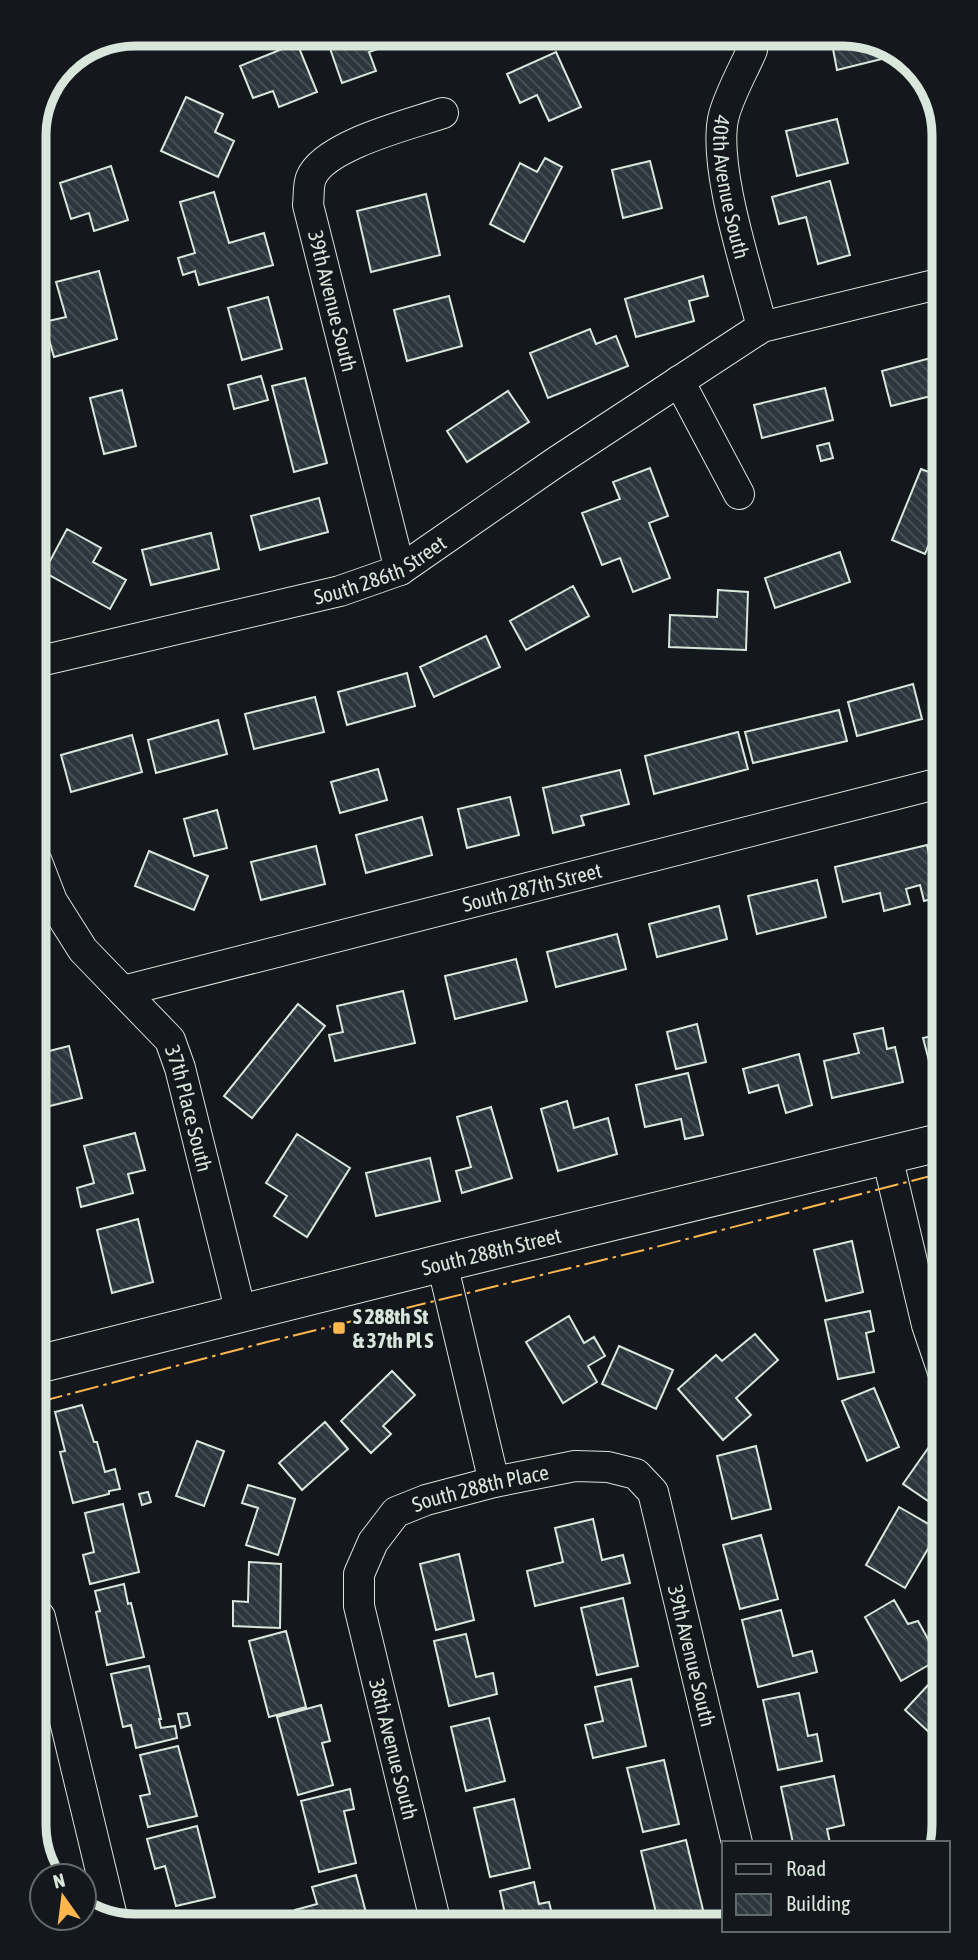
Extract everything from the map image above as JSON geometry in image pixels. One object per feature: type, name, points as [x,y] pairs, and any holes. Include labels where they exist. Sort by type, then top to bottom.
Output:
[{"type":"main road","name":"South 288th Street","points":[[45,1362],[932,1145]]},
{"type":"street","name":"40th Avenue South","points":[[752,50],[724,115],[721,147],[727,190],[762,327]]},
{"type":"street","name":"39th Avenue South","points":[[400,570],[309,205],[311,178],[323,161],[347,146],[443,113]]},
{"type":"street","name":"South 286th Street","points":[[46,660],[340,591],[400,570],[556,462],[762,327],[932,285]]},
{"type":"street","points":[[679,381],[739,494]]},
{"type":"street","name":"South 287th Street","points":[[123,991],[932,785]]},
{"type":"street","name":"37th Place South","points":[[46,884],[52,901],[83,950],[170,1040],[180,1068],[242,1313]]},
{"type":"street","points":[[887,1156],[932,1340]]},
{"type":"street","points":[[442,1263],[494,1482]]},
{"type":"street","name":"South 288th Place","points":[[359,1574],[373,1542],[396,1512],[426,1500],[494,1482],[575,1466],[608,1467],[636,1474]]},
{"type":"street","name":"39th Avenue South","points":[[636,1474],[653,1492],[737,1841]]},
{"type":"street","name":"38th Avenue South","points":[[359,1574],[359,1606],[434,1914]]},
{"type":"street","points":[[45,1638],[111,1911]]},
{"type":"building","points":[[291,45],[298,45],[317,92],[279,107],[273,91],[253,98],[240,66]]},
{"type":"building","points":[[329,45],[388,45],[369,52],[376,71],[342,83]]},
{"type":"building","points":[[832,46],[861,47],[888,57],[837,70]]},
{"type":"building","points":[[556,52],[581,107],[549,121],[537,95],[520,103],[507,74]]},
{"type":"building","points":[[186,97],[223,114],[215,132],[234,141],[218,177],[161,151]]},
{"type":"building","points":[[837,119],[848,163],[797,176],[786,131]]},
{"type":"building","points":[[545,158],[562,167],[524,242],[490,224],[520,163],[537,172]]},
{"type":"building","points":[[650,161],[662,208],[623,218],[612,170]]},
{"type":"building","points":[[111,166],[128,220],[94,231],[89,213],[71,219],[60,183]]},
{"type":"building","points":[[830,181],[850,255],[818,264],[806,217],[779,224],[772,197]]},
{"type":"building","points":[[214,192],[229,243],[264,233],[273,265],[199,285],[195,271],[183,275],[178,258],[195,253],[180,202]]},
{"type":"building","points":[[426,194],[440,255],[371,272],[357,211]]},
{"type":"building","points":[[99,271],[117,339],[54,357],[46,322],[66,317],[56,282]]},
{"type":"building","points":[[703,276],[708,296],[689,301],[694,321],[636,337],[625,299]]},
{"type":"building","points":[[449,296],[462,346],[407,361],[394,310]]},
{"type":"building","points":[[268,297],[282,349],[242,360],[228,308]]},
{"type":"building","points":[[590,329],[596,344],[616,336],[628,366],[548,398],[530,353]]},
{"type":"building","points":[[932,358],[932,396],[891,406],[882,371]]},
{"type":"building","points":[[261,376],[268,400],[234,409],[228,385]]},
{"type":"building","points":[[305,378],[327,463],[294,472],[272,386]]},
{"type":"building","points":[[825,388],[833,420],[762,438],[754,405]]},
{"type":"building","points":[[122,390],[136,446],[104,454],[90,398]]},
{"type":"building","points":[[508,391],[529,422],[467,462],[447,431]]},
{"type":"building","points":[[829,443],[833,458],[821,461],[817,446]]},
{"type":"building","points":[[650,468],[668,516],[649,523],[670,578],[633,592],[620,558],[602,565],[582,513],[620,499],[613,482]]},
{"type":"building","points":[[921,469],[932,473],[932,536],[925,554],[892,540]]},
{"type":"building","points":[[319,498],[328,532],[260,550],[251,516]]},
{"type":"building","points":[[67,529],[101,548],[93,562],[126,580],[110,609],[46,573]]},
{"type":"building","points":[[211,533],[219,569],[151,585],[142,550]]},
{"type":"building","points":[[840,552],[850,582],[775,608],[765,578]]},
{"type":"building","points":[[573,586],[589,616],[526,650],[510,621]]},
{"type":"building","points":[[718,590],[748,592],[746,650],[669,647],[670,615],[717,617]]},
{"type":"building","points":[[486,636],[500,667],[434,697],[420,667]]},
{"type":"building","points":[[407,673],[415,706],[347,725],[338,692]]},
{"type":"building","points":[[913,684],[922,719],[857,736],[848,702]]},
{"type":"building","points":[[315,697],[324,732],[254,749],[245,714]]},
{"type":"building","points":[[839,710],[847,741],[753,763],[745,732]]},
{"type":"building","points":[[218,720],[227,754],[156,773],[148,740]]},
{"type":"building","points":[[738,732],[748,769],[654,794],[645,756]]},
{"type":"building","points":[[132,735],[142,772],[71,792],[61,755]]},
{"type":"building","points":[[378,769],[387,800],[340,813],[331,782]]},
{"type":"building","points":[[620,770],[629,804],[581,816],[584,825],[553,833],[543,788]]},
{"type":"building","points":[[510,797],[519,835],[467,848],[458,809]]},
{"type":"building","points":[[217,810],[227,848],[194,856],[184,819]]},
{"type":"building","points":[[422,817],[432,855],[366,873],[356,835]]},
{"type":"building","points":[[927,845],[932,867],[932,899],[924,901],[920,885],[906,889],[910,904],[884,911],[880,893],[843,902],[835,867]]},
{"type":"building","points":[[316,846],[325,884],[261,900],[251,862]]},
{"type":"building","points":[[149,851],[208,876],[194,910],[135,886]]},
{"type":"building","points":[[817,880],[826,917],[757,934],[748,896]]},
{"type":"building","points":[[719,906],[727,939],[657,957],[649,924]]},
{"type":"building","points":[[617,934],[626,969],[556,987],[547,952]]},
{"type":"building","points":[[516,959],[527,1001],[455,1019],[445,976]]},
{"type":"building","points":[[403,991],[415,1043],[335,1061],[329,1035],[343,1032],[337,1006]]},
{"type":"building","points":[[298,1004],[325,1026],[252,1118],[224,1096]]},
{"type":"building","points":[[697,1024],[706,1062],[676,1069],[667,1032]]},
{"type":"building","points":[[883,1028],[887,1049],[895,1047],[903,1082],[832,1098],[824,1061],[859,1053],[854,1034]]},
{"type":"building","points":[[932,1036],[932,1072],[923,1038]]},
{"type":"building","points":[[69,1046],[82,1098],[45,1107],[45,1052]]},
{"type":"building","points":[[799,1054],[812,1105],[786,1113],[778,1085],[749,1093],[743,1069]]},
{"type":"building","points":[[688,1073],[703,1135],[685,1139],[681,1119],[645,1127],[636,1085]]},
{"type":"building","points":[[567,1101],[574,1128],[608,1118],[617,1154],[558,1171],[541,1109]]},
{"type":"building","points":[[491,1107],[512,1178],[462,1193],[456,1171],[471,1167],[457,1117]]},
{"type":"building","points":[[135,1133],[145,1170],[128,1174],[133,1193],[81,1207],[77,1188],[94,1183],[84,1146]]},
{"type":"building","points":[[297,1134],[350,1168],[307,1237],[274,1216],[287,1196],[266,1183]]},
{"type":"building","points":[[430,1158],[440,1201],[376,1216],[366,1173]]},
{"type":"building","points":[[138,1219],[153,1282],[112,1293],[97,1230]]},
{"type":"building","points":[[852,1241],[863,1292],[826,1301],[814,1250]]},
{"type":"building","points":[[870,1311],[874,1331],[866,1333],[874,1372],[838,1379],[825,1320]]},
{"type":"building","points":[[569,1316],[584,1343],[594,1337],[605,1356],[588,1366],[597,1382],[563,1403],[526,1342]]},
{"type":"building","points":[[755,1334],[778,1360],[736,1398],[751,1415],[723,1440],[678,1389],[716,1355],[722,1361]]},
{"type":"building","points":[[619,1346],[673,1370],[656,1409],[602,1384]]},
{"type":"building","points":[[392,1371],[415,1395],[383,1426],[391,1434],[371,1453],[341,1421]]},
{"type":"building","points":[[874,1388],[899,1447],[867,1461],[842,1401]]},
{"type":"building","points":[[82,1405],[94,1442],[97,1442],[105,1472],[115,1469],[120,1489],[73,1503],[60,1452],[65,1451],[55,1412]]},
{"type":"building","points":[[325,1422],[348,1449],[302,1490],[279,1463]]},
{"type":"building","points":[[197,1441],[224,1451],[204,1506],[176,1496]]},
{"type":"building","points":[[931,1444],[932,1445],[932,1504],[903,1484]]},
{"type":"building","points":[[756,1446],[771,1509],[732,1519],[717,1456]]},
{"type":"building","points":[[248,1485],[295,1499],[278,1555],[246,1545],[258,1508],[242,1503]]},
{"type":"building","points":[[148,1492],[151,1502],[142,1505],[139,1494]]},
{"type":"building","points":[[123,1504],[139,1572],[90,1584],[83,1555],[94,1552],[85,1513]]},
{"type":"building","points":[[899,1507],[932,1526],[932,1542],[905,1588],[866,1565]]},
{"type":"building","points":[[593,1519],[602,1560],[623,1555],[630,1583],[535,1606],[527,1571],[563,1562],[555,1528]]},
{"type":"building","points":[[761,1535],[778,1599],[740,1609],[723,1545]]},
{"type":"building","points":[[459,1554],[474,1620],[436,1630],[420,1564]]},
{"type":"building","points":[[249,1562],[281,1564],[280,1628],[233,1626],[233,1601],[248,1602]]},
{"type":"building","points":[[124,1584],[144,1657],[107,1665],[96,1612],[100,1611],[95,1591]]},
{"type":"building","points":[[623,1598],[638,1666],[597,1675],[581,1608]]},
{"type":"building","points":[[894,1600],[908,1624],[918,1621],[932,1646],[932,1663],[901,1681],[865,1617]]},
{"type":"building","points":[[781,1610],[793,1656],[812,1651],[817,1672],[758,1687],[742,1620]]},
{"type":"building","points":[[286,1631],[306,1707],[269,1717],[249,1641]]},
{"type":"building","points":[[466,1634],[476,1677],[493,1673],[497,1694],[449,1706],[434,1641]]},
{"type":"building","points":[[149,1666],[161,1728],[175,1726],[177,1738],[136,1748],[131,1725],[123,1727],[111,1674]]},
{"type":"building","points":[[631,1679],[646,1746],[593,1758],[585,1725],[603,1721],[595,1687]]},
{"type":"building","points":[[932,1681],[930,1733],[905,1710]]},
{"type":"building","points":[[799,1693],[808,1736],[817,1734],[822,1761],[778,1770],[763,1700]]},
{"type":"building","points":[[321,1705],[330,1741],[322,1743],[333,1785],[298,1795],[277,1717]]},
{"type":"building","points":[[187,1713],[190,1725],[181,1728],[178,1714]]},
{"type":"building","points":[[489,1718],[505,1781],[466,1791],[451,1727]]},
{"type":"building","points":[[178,1746],[197,1816],[148,1827],[140,1796],[150,1794],[140,1755]]},
{"type":"building","points":[[664,1760],[679,1824],[643,1832],[627,1768]]},
{"type":"building","points":[[834,1776],[844,1825],[827,1829],[830,1841],[793,1841],[781,1787]]},
{"type":"building","points":[[350,1789],[354,1809],[344,1811],[356,1863],[319,1872],[301,1801]]},
{"type":"building","points":[[514,1799],[530,1868],[490,1877],[474,1808]]},
{"type":"building","points":[[197,1826],[215,1897],[176,1906],[165,1866],[155,1869],[147,1839]]},
{"type":"building","points":[[686,1840],[704,1914],[656,1914],[641,1851]]},
{"type":"building","points":[[356,1875],[366,1914],[296,1914],[295,1910],[317,1904],[312,1887]]},
{"type":"building","points":[[534,1882],[539,1904],[549,1902],[552,1914],[505,1914],[500,1891]]},
{"type":"power","points":[[45,1400],[932,1176]]},
{"type":"place","name":"S 288th St & 37th Pl S","points":[[339,1328]]}]
